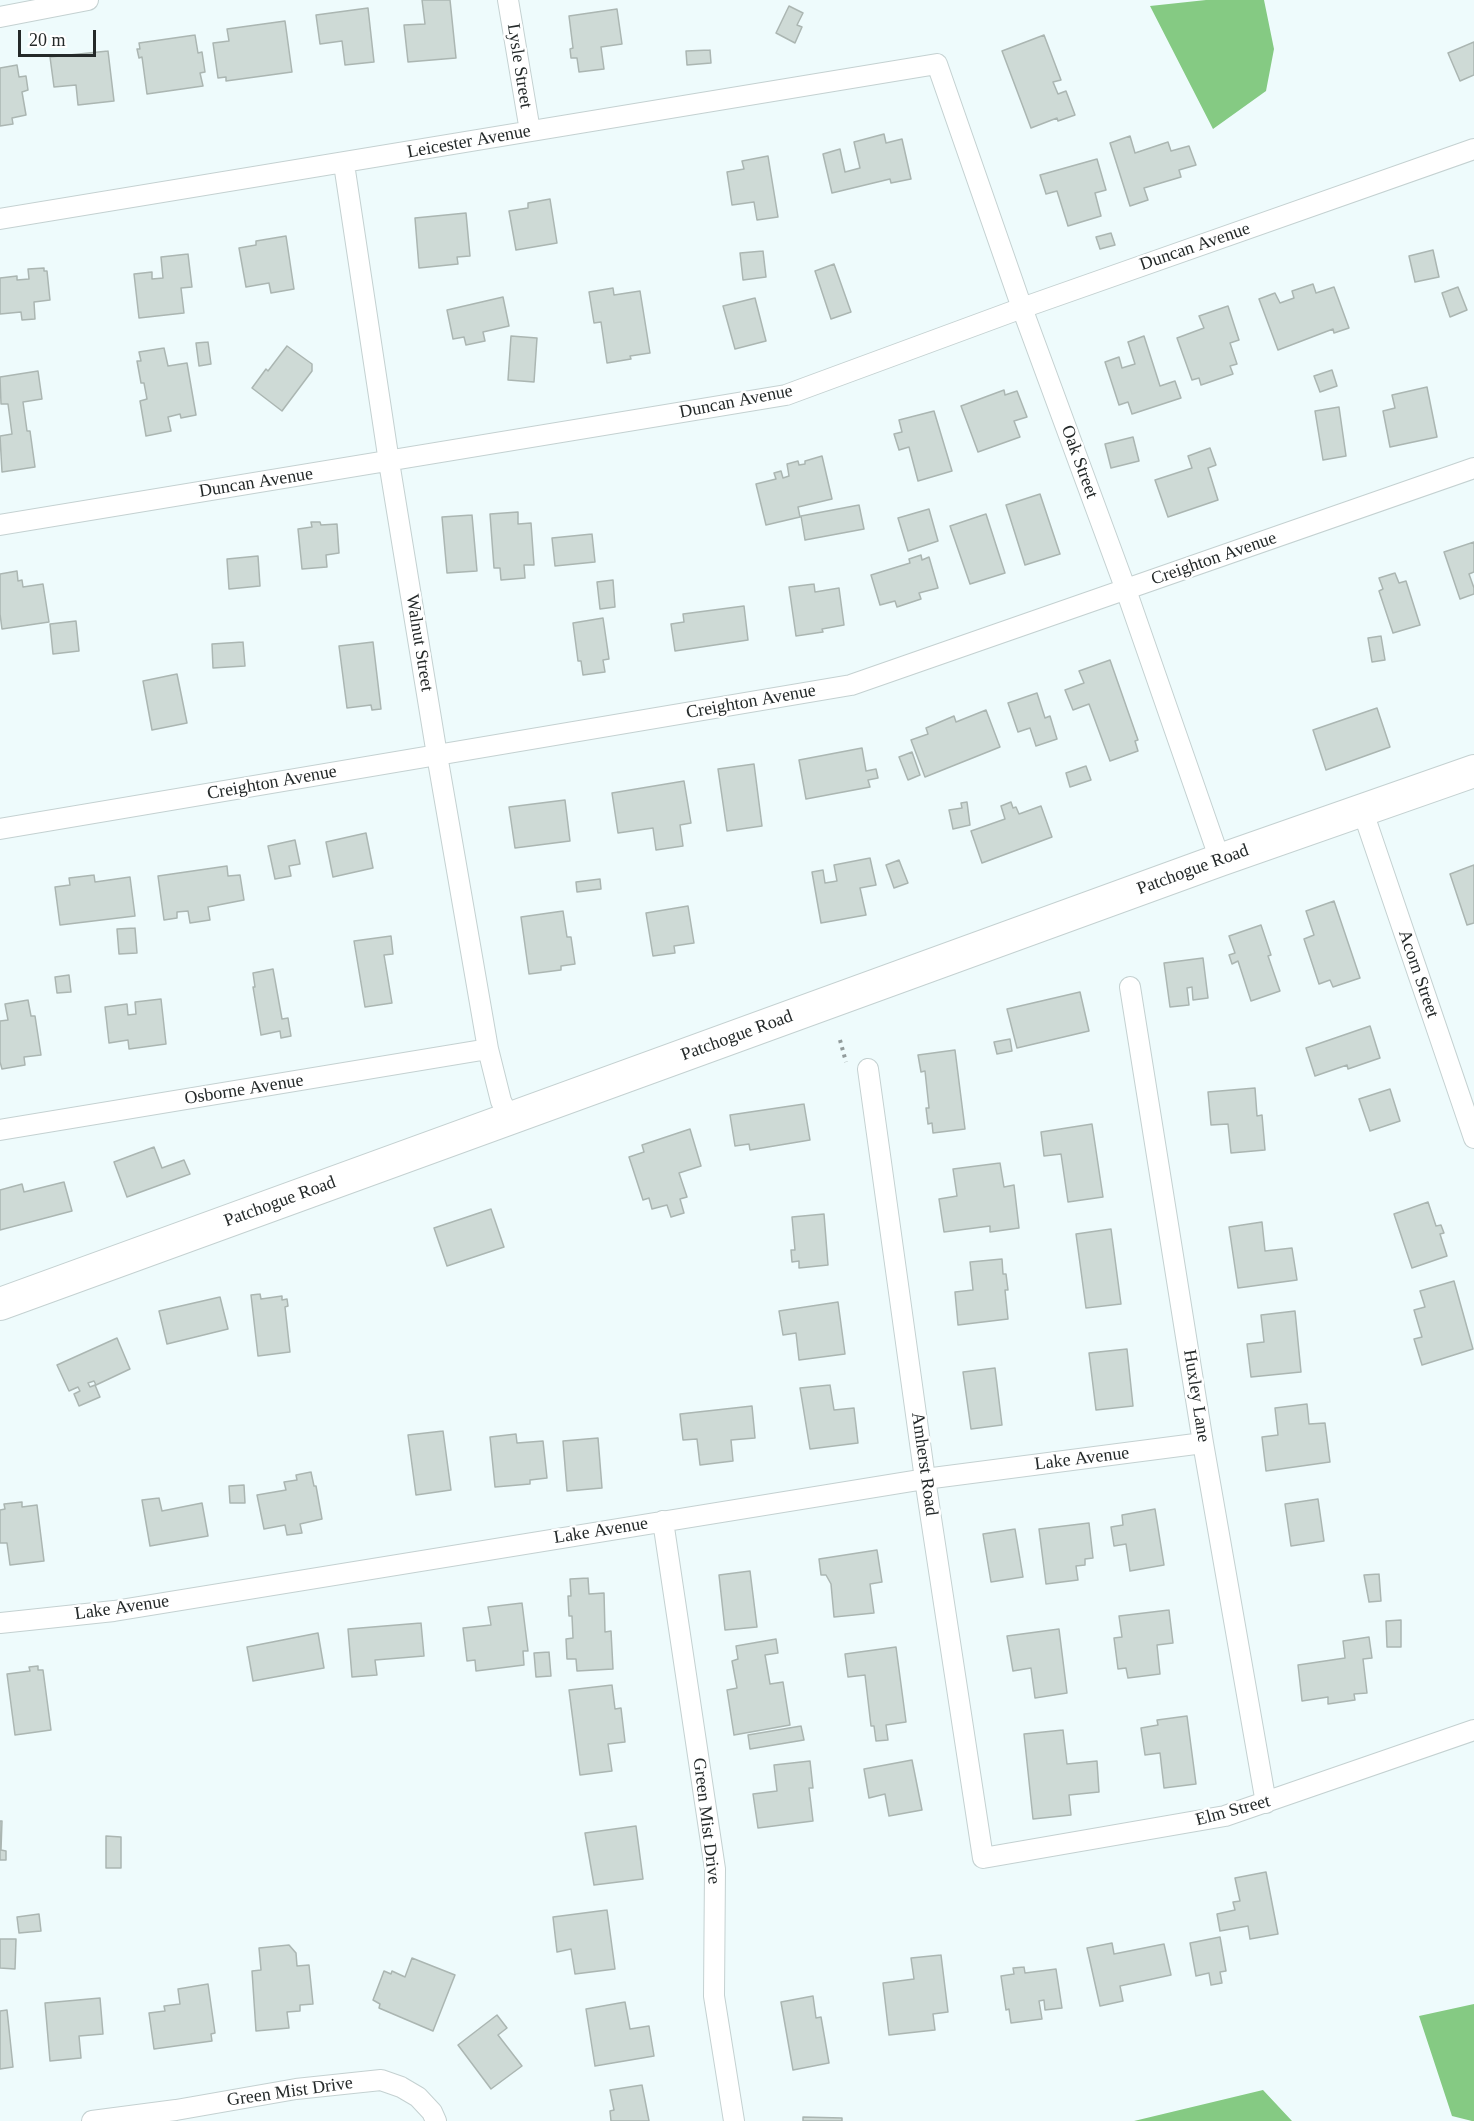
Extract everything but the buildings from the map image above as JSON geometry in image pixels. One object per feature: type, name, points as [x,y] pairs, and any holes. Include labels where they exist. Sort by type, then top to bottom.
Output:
[{"type":"main road","name":"Patchogue Road","points":[[0,1304],[1220,860],[1474,771]]},
{"type":"street","points":[[0,17],[88,0]]},
{"type":"street","name":"Lysle Street","points":[[508,0],[530,131]]},
{"type":"street","name":"Leicester Avenue","points":[[0,219],[344,164],[937,64]]},
{"type":"street","name":"Oak Street","points":[[937,64],[1022,308],[1126,590],[1220,860]]},
{"type":"street","name":"Duncan Avenue","points":[[0,525],[786,395],[1022,308],[1474,148]]},
{"type":"street","name":"Walnut Street","points":[[344,164],[389,462],[488,1049],[494,1078],[510,1119]]},
{"type":"street","name":"Creighton Avenue","points":[[0,829],[851,685],[1474,468]]},
{"type":"street","name":"Acorn Street","points":[[1362,809],[1469,1106],[1474,1138]]},
{"type":"street","name":"Huxley Lane","points":[[1130,987],[1203,1443],[1266,1803]]},
{"type":"street","name":"Osborne Avenue","points":[[0,1130],[488,1049]]},
{"type":"street","name":"Amherst Road","points":[[868,1069],[983,1858]]},
{"type":"street","name":"Lake Avenue","points":[[0,1623],[114,1611],[926,1479],[1203,1443]]},
{"type":"street","name":"Green Mist Drive","points":[[663,1521],[715,1869],[714,1996],[735,2121]]},
{"type":"street","name":"Elm Street","points":[[983,1858],[1225,1816],[1474,1730]]},
{"type":"street","name":"Green Mist Drive","points":[[93,2121],[177,2116],[296,2089],[381,2080],[401,2087],[418,2097],[432,2112],[436,2121]]},
{"type":"green space","points":[[1206,0],[1264,0],[1274,49],[1266,91],[1213,129],[1150,6]]},
{"type":"green space","points":[[1474,2004],[1474,2121],[1472,2121],[1452,2116],[1419,2016]]},
{"type":"green space","points":[[1263,2090],[1292,2121],[1134,2121]]}]
